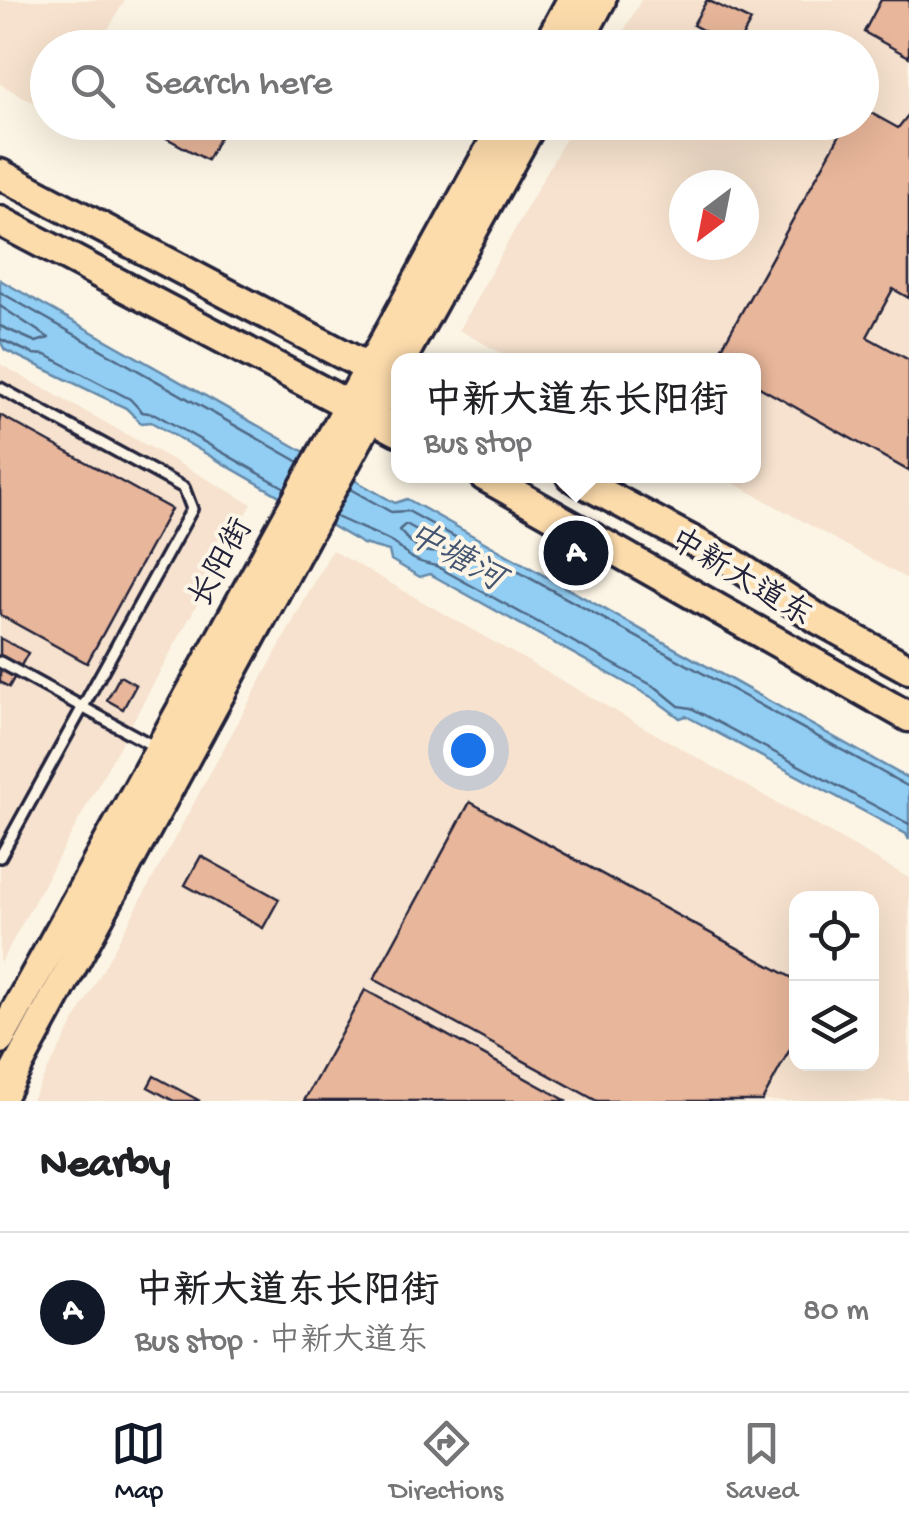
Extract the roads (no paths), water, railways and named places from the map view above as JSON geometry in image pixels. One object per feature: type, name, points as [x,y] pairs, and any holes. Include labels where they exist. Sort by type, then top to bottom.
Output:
[{"type":"main road","points":[[556,30],[572,0]]},
{"type":"main road","points":[[585,30],[601,0]]},
{"type":"main road","name":"长阳街","points":[[400,353],[497,140]]},
{"type":"main road","name":"长阳街","points":[[402,353],[523,140]]},
{"type":"main road","points":[[0,174],[391,370]]},
{"type":"main road","points":[[0,221],[391,427]]},
{"type":"main road","name":"长阳街","points":[[0,1099],[332,462],[360,412],[391,372]]},
{"type":"main road","name":"中新大道东","points":[[496,483],[909,716]]},
{"type":"main road","name":"中新大道东","points":[[584,483],[730,562],[820,620],[909,669]]},
{"type":"main road","name":"长阳街","points":[[0,1039],[159,749],[303,519]]},
{"type":"lane","points":[[0,388],[184,488],[192,509],[0,857]]},
{"type":"lane","points":[[0,662],[159,749]]},
{"type":"water","name":"中塘河","points":[[0,280],[395,503],[407,499],[909,779],[909,840],[906,834],[686,716],[680,718],[653,698],[430,574],[420,577],[391,560],[389,551],[363,544],[151,422],[141,423],[126,408],[5,350],[0,341]]},
{"type":"place","name":"中新大道东长阳街","points":[[576,553]]}]
